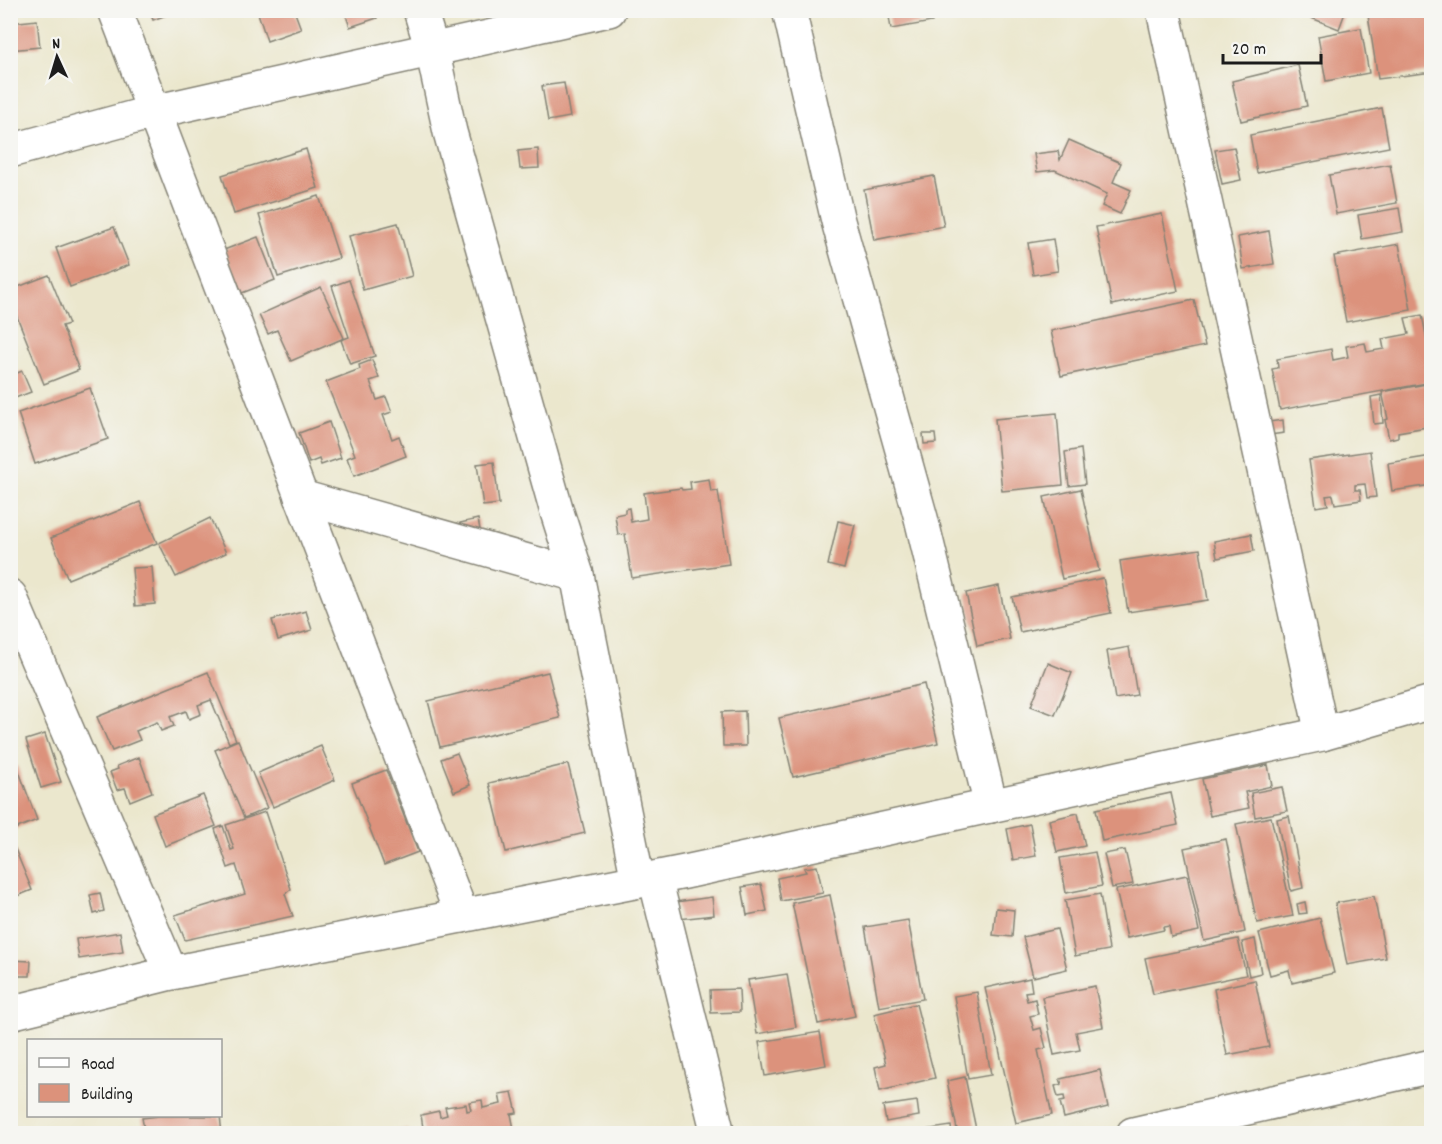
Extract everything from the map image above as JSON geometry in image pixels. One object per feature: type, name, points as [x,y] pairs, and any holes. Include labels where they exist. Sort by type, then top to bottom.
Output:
[{"type":"street","points":[[115,10],[462,916]]},
{"type":"street","points":[[420,10],[432,49],[450,132],[577,575],[646,880],[718,1134]]},
{"type":"street","points":[[10,151],[153,112],[609,10]]},
{"type":"street","points":[[789,10],[838,220],[921,518],[992,806]]},
{"type":"street","points":[[1163,10],[1322,734]]},
{"type":"street","points":[[301,497],[577,575]]},
{"type":"street","points":[[10,596],[171,973]]},
{"type":"street","points":[[10,1013],[171,973],[646,880],[1322,734],[1431,702]]},
{"type":"street","points":[[1133,1134],[1431,1066]]},
{"type":"building","points":[[149,10],[177,10],[177,11],[153,20]]},
{"type":"building","points":[[257,10],[294,10],[301,29],[267,41]]},
{"type":"building","points":[[344,10],[374,10],[377,18],[350,27]]},
{"type":"building","points":[[888,10],[930,10],[932,22],[891,29]]},
{"type":"building","points":[[1306,10],[1346,10],[1339,29],[1304,15]]},
{"type":"building","points":[[1398,10],[1432,10],[1432,72],[1378,79],[1368,15]]},
{"type":"building","points":[[37,20],[40,47],[10,50],[10,23]]},
{"type":"building","points":[[1361,28],[1369,73],[1326,81],[1318,36]]},
{"type":"building","points":[[1298,65],[1307,106],[1241,121],[1232,81]]},
{"type":"building","points":[[564,83],[570,117],[548,121],[542,86]]},
{"type":"building","points":[[1382,108],[1389,147],[1257,173],[1250,135]]},
{"type":"building","points":[[1069,140],[1121,163],[1113,182],[1131,190],[1120,214],[1102,206],[1107,194],[1055,170],[1037,172],[1034,154],[1058,151],[1060,160]]},
{"type":"building","points":[[1234,147],[1241,180],[1222,184],[1215,150]]},
{"type":"building","points":[[306,149],[318,188],[234,214],[222,175]]},
{"type":"building","points":[[538,149],[539,168],[520,169],[518,151]]},
{"type":"building","points":[[1390,164],[1397,203],[1336,214],[1329,175]]},
{"type":"building","points":[[934,176],[944,226],[874,240],[864,190]]},
{"type":"building","points":[[319,196],[339,258],[278,277],[259,215]]},
{"type":"building","points":[[1399,208],[1403,232],[1362,239],[1358,215]]},
{"type":"building","points":[[1162,214],[1178,291],[1112,305],[1096,227]]},
{"type":"building","points":[[398,223],[412,276],[363,290],[349,236]]},
{"type":"building","points":[[114,227],[129,265],[70,287],[56,248]]},
{"type":"building","points":[[1269,231],[1274,264],[1243,269],[1238,237]]},
{"type":"building","points":[[258,237],[275,280],[242,293],[224,250]]},
{"type":"building","points":[[1053,239],[1058,271],[1033,275],[1028,243]]},
{"type":"building","points":[[1399,244],[1411,310],[1346,322],[1334,256]]},
{"type":"building","points":[[49,275],[69,324],[62,326],[79,370],[44,384],[10,299],[10,290]]},
{"type":"building","points":[[349,280],[375,356],[350,364],[341,340],[349,337],[332,286]]},
{"type":"building","points":[[321,287],[344,338],[291,361],[277,330],[268,334],[259,315]]},
{"type":"building","points":[[1194,300],[1205,346],[1061,376],[1051,331]]},
{"type":"building","points":[[1422,315],[1432,365],[1432,382],[1280,410],[1272,369],[1278,368],[1277,359],[1331,349],[1333,360],[1348,357],[1346,346],[1365,343],[1367,352],[1384,349],[1382,339],[1409,334],[1405,318]]},
{"type":"building","points":[[372,360],[379,378],[370,381],[377,400],[386,397],[392,412],[383,415],[392,439],[399,436],[406,456],[354,476],[347,458],[355,455],[326,382],[360,369],[359,365]]},
{"type":"building","points":[[22,371],[31,392],[10,400],[10,376]]},
{"type":"building","points":[[1432,383],[1432,426],[1398,432],[1398,437],[1389,439],[1385,420],[1388,419],[1382,392]]},
{"type":"building","points":[[90,388],[108,439],[35,464],[18,413]]},
{"type":"building","points":[[1381,395],[1383,423],[1374,424],[1371,397]]},
{"type":"building","points":[[1057,413],[1063,485],[1002,491],[995,419]]},
{"type":"building","points":[[1283,420],[1284,433],[1270,435],[1269,422]]},
{"type":"building","points":[[329,422],[341,458],[321,465],[319,459],[309,463],[299,433]]},
{"type":"building","points":[[923,434],[935,434],[936,443],[924,444]]},
{"type":"building","points":[[1081,449],[1085,484],[1069,486],[1065,452]]},
{"type":"building","points":[[1370,451],[1376,497],[1367,498],[1365,484],[1355,485],[1355,490],[1360,490],[1361,500],[1335,504],[1333,495],[1326,496],[1328,505],[1316,507],[1309,460]]},
{"type":"building","points":[[1432,456],[1432,485],[1392,491],[1388,463]]},
{"type":"building","points":[[494,462],[499,504],[483,506],[477,464]]},
{"type":"building","points":[[709,479],[711,492],[718,491],[729,564],[632,578],[625,534],[618,535],[615,515],[625,513],[625,509],[629,508],[631,522],[647,519],[644,493],[681,488],[682,490],[691,489],[690,482]]},
{"type":"building","points":[[1081,489],[1099,571],[1062,579],[1044,497]]},
{"type":"building","points":[[140,502],[157,543],[68,579],[51,538]]},
{"type":"building","points":[[210,518],[226,553],[176,577],[159,543]]},
{"type":"building","points":[[478,519],[481,535],[463,539],[460,523]]},
{"type":"building","points":[[838,521],[855,525],[844,569],[828,565]]},
{"type":"building","points":[[1251,534],[1254,551],[1217,558],[1214,541]]},
{"type":"building","points":[[1200,549],[1208,600],[1128,612],[1120,561]]},
{"type":"building","points":[[152,567],[155,604],[135,606],[132,568]]},
{"type":"building","points":[[1103,578],[1111,613],[1020,632],[1012,597]]},
{"type":"building","points":[[999,586],[1010,639],[977,646],[966,593]]},
{"type":"building","points":[[306,611],[312,630],[278,640],[272,620]]},
{"type":"building","points":[[1129,647],[1137,695],[1115,699],[1107,651]]},
{"type":"building","points":[[1048,663],[1072,673],[1055,715],[1031,706]]},
{"type":"building","points":[[208,672],[236,740],[229,743],[211,700],[198,705],[201,714],[189,719],[186,711],[170,717],[174,726],[161,731],[157,722],[136,731],[140,740],[112,751],[97,717]]},
{"type":"building","points":[[548,672],[560,718],[440,747],[428,701]]},
{"type":"building","points":[[924,684],[938,743],[793,777],[779,718]]},
{"type":"building","points":[[745,711],[746,746],[723,746],[722,712]]},
{"type":"building","points":[[45,734],[61,782],[41,788],[26,740]]},
{"type":"building","points":[[238,740],[267,808],[244,818],[215,750]]},
{"type":"building","points":[[321,746],[335,780],[273,807],[258,773]]},
{"type":"building","points":[[457,753],[470,785],[454,792],[441,759]]},
{"type":"building","points":[[139,757],[152,792],[130,801],[125,788],[117,790],[110,772],[118,769],[117,766]]},
{"type":"building","points":[[568,764],[585,833],[506,852],[489,783]]},
{"type":"building","points":[[1268,765],[1272,786],[1245,792],[1249,808],[1210,816],[1202,779]]},
{"type":"building","points":[[17,766],[37,820],[10,831],[10,768]]},
{"type":"building","points":[[386,770],[418,852],[384,865],[352,783]]},
{"type":"building","points":[[1282,787],[1287,811],[1255,817],[1251,793]]},
{"type":"building","points":[[1171,793],[1178,825],[1102,841],[1096,809]]},
{"type":"building","points":[[203,795],[216,826],[165,846],[153,814]]},
{"type":"building","points":[[265,812],[291,889],[285,894],[293,916],[185,940],[175,915],[245,894],[236,865],[228,868],[215,829],[223,826],[231,850],[234,849],[226,825]]},
{"type":"building","points":[[1078,813],[1085,846],[1057,852],[1049,820]]},
{"type":"building","points":[[1289,816],[1303,888],[1291,891],[1277,819]]},
{"type":"building","points":[[1271,817],[1293,916],[1257,923],[1236,824]]},
{"type":"building","points":[[1030,824],[1036,856],[1013,860],[1007,829]]},
{"type":"building","points":[[1226,839],[1245,932],[1204,941],[1184,848]]},
{"type":"building","points":[[15,849],[32,890],[10,899],[10,851]]},
{"type":"building","points":[[1125,850],[1133,884],[1112,888],[1104,854]]},
{"type":"building","points":[[1095,852],[1102,886],[1066,893],[1060,858]]},
{"type":"building","points":[[817,866],[823,893],[781,901],[777,878],[806,872],[804,868]]},
{"type":"building","points":[[1187,875],[1199,931],[1171,937],[1169,926],[1163,927],[1164,930],[1127,938],[1116,890]]},
{"type":"building","points":[[761,884],[767,911],[747,915],[742,887]]},
{"type":"building","points":[[100,893],[104,911],[94,914],[90,895]]},
{"type":"building","points":[[1100,894],[1109,950],[1075,956],[1065,900]]},
{"type":"building","points":[[830,895],[855,1016],[818,1024],[792,903]]},
{"type":"building","points":[[1374,896],[1386,958],[1347,965],[1335,903]]},
{"type":"building","points":[[712,897],[714,915],[679,919],[676,902]]},
{"type":"building","points":[[1305,902],[1307,913],[1299,914],[1297,904]]},
{"type":"building","points":[[996,908],[1014,910],[1012,937],[993,935]]},
{"type":"building","points":[[1320,918],[1334,973],[1292,983],[1289,970],[1270,975],[1259,933]]},
{"type":"building","points":[[908,920],[923,999],[879,1007],[865,927]]},
{"type":"building","points":[[1057,929],[1067,969],[1033,977],[1023,937]]},
{"type":"building","points":[[120,932],[123,952],[79,959],[76,939]]},
{"type":"building","points":[[1238,939],[1246,975],[1153,994],[1145,958]]},
{"type":"building","points":[[1255,939],[1261,973],[1249,976],[1242,942]]},
{"type":"building","points":[[10,960],[31,961],[30,976],[10,976]]},
{"type":"building","points":[[787,974],[796,1027],[757,1034],[748,980]]},
{"type":"building","points":[[1030,978],[1032,991],[1025,992],[1027,1001],[1035,999],[1038,1014],[1030,1016],[1034,1030],[1041,1028],[1046,1048],[1038,1050],[1052,1115],[1016,1123],[985,988]]},
{"type":"building","points":[[1255,980],[1269,1047],[1227,1055],[1214,989]]},
{"type":"building","points":[[1095,986],[1103,1027],[1076,1032],[1080,1050],[1054,1055],[1042,997]]},
{"type":"building","points":[[739,989],[740,1012],[711,1013],[710,990]]},
{"type":"building","points":[[977,992],[991,1075],[968,1079],[954,996]]},
{"type":"building","points":[[916,1004],[935,1078],[880,1091],[875,1067],[886,1064],[874,1014]]},
{"type":"building","points":[[820,1032],[826,1065],[765,1076],[759,1042]]},
{"type":"building","points":[[1100,1070],[1108,1107],[1064,1118],[1060,1102],[1065,1101],[1064,1096],[1058,1097],[1055,1086],[1062,1084],[1060,1079]]},
{"type":"building","points":[[965,1077],[977,1134],[958,1134],[947,1081]]},
{"type":"building","points":[[512,1092],[517,1113],[511,1114],[515,1134],[424,1134],[421,1115],[439,1111],[440,1117],[447,1115],[445,1107],[466,1104],[467,1111],[471,1110],[469,1102],[482,1100],[483,1108],[501,1104],[499,1094]]},
{"type":"building","points":[[917,1101],[919,1116],[886,1122],[883,1106]]},
{"type":"building","points":[[220,1117],[222,1134],[145,1134],[142,1118]]},
{"type":"building","points":[[951,1126],[952,1134],[925,1134],[924,1130]]},
{"type":"building","points":[[407,1129],[408,1134],[389,1134],[389,1132]]}]
